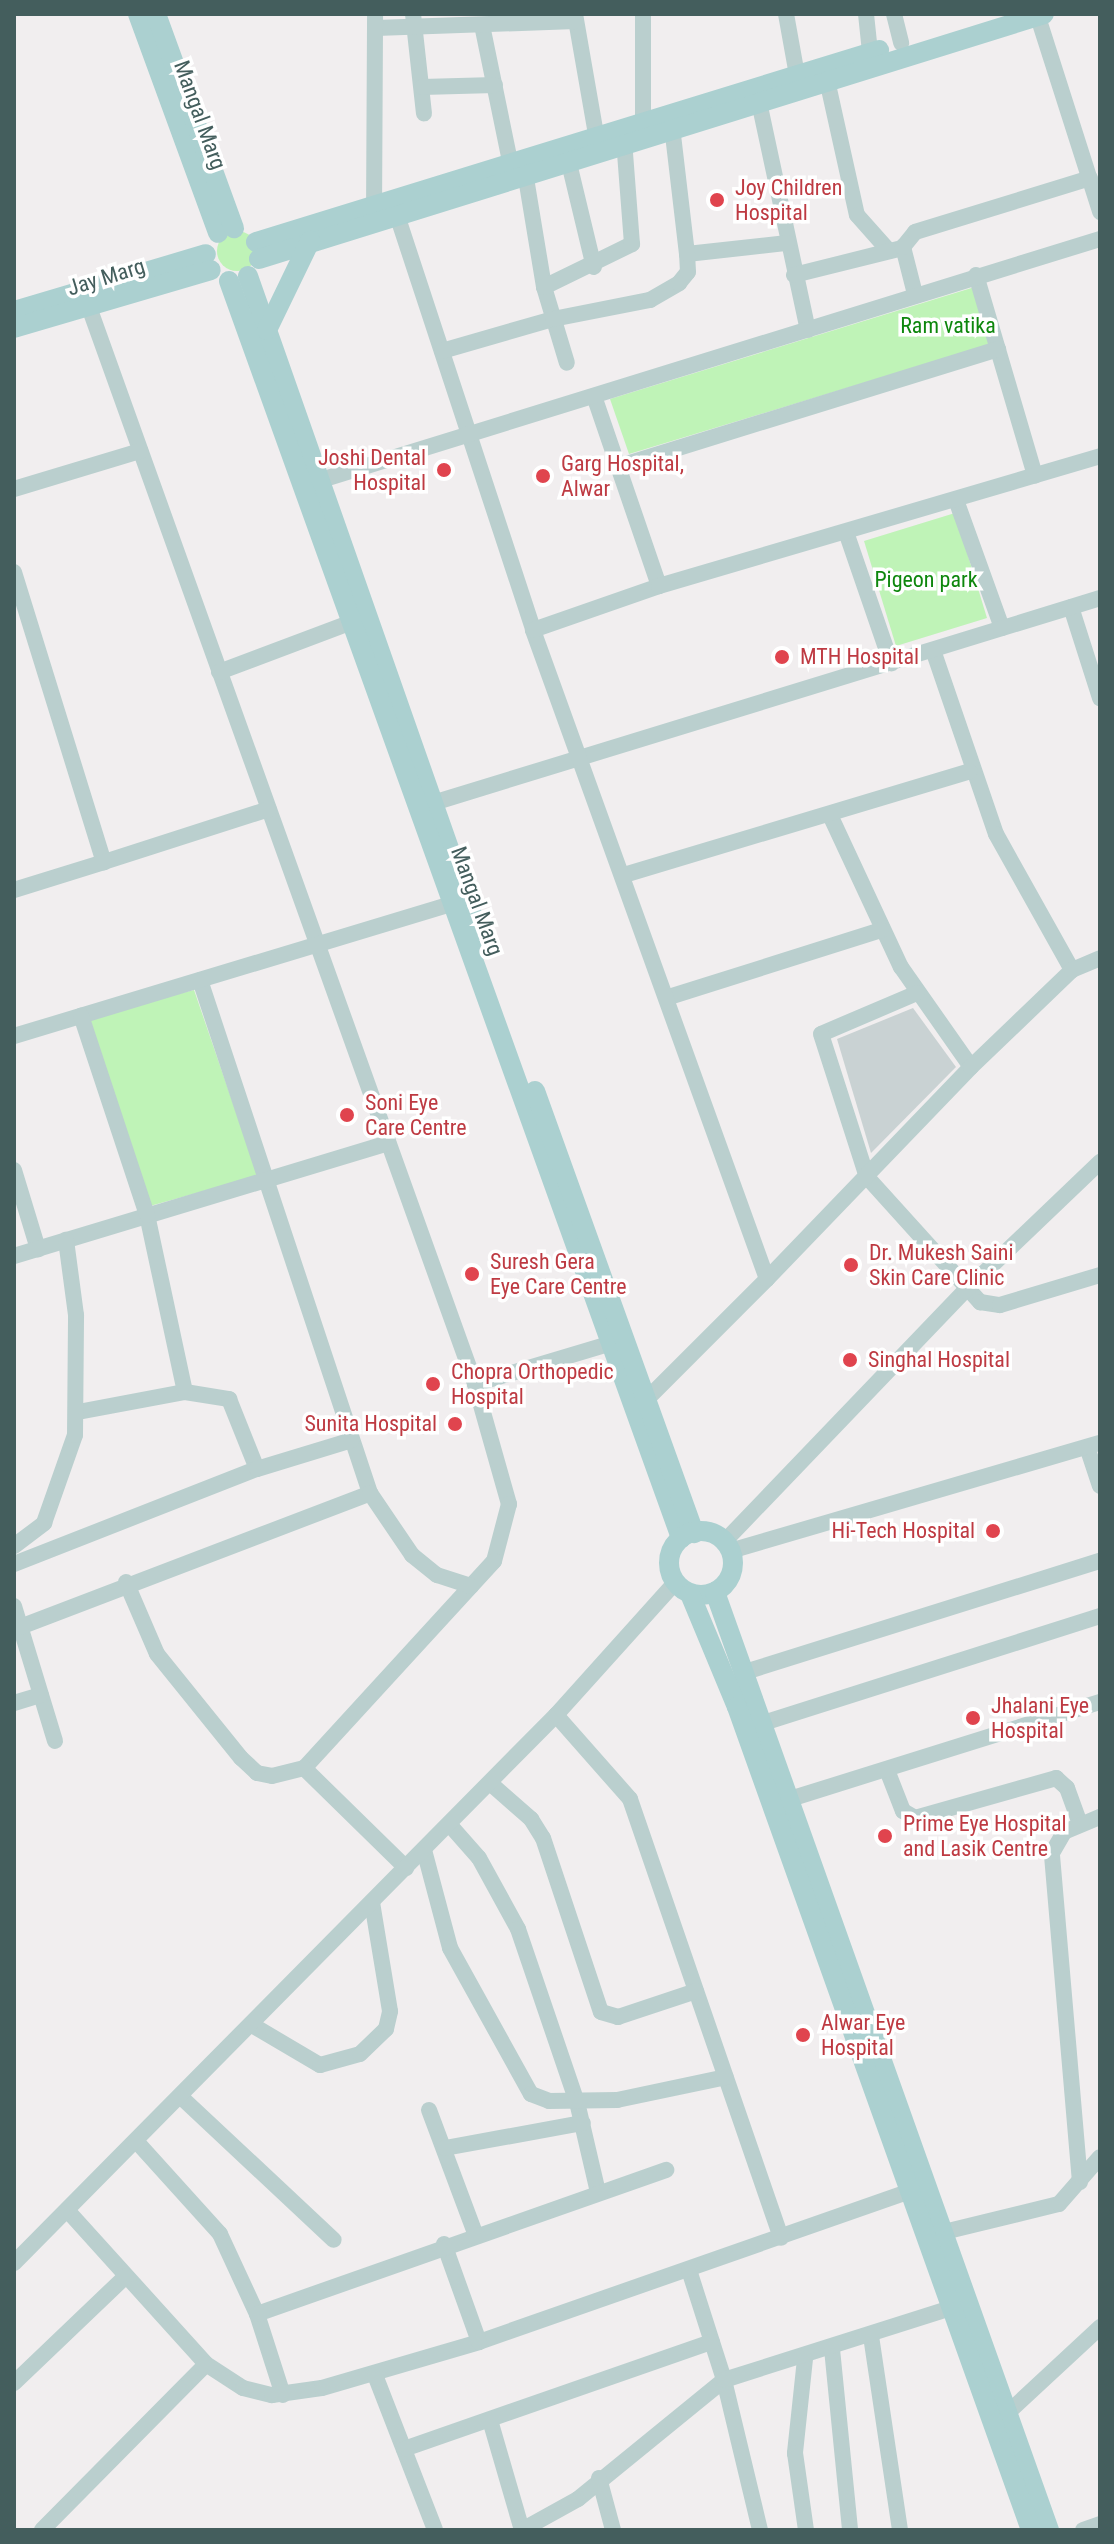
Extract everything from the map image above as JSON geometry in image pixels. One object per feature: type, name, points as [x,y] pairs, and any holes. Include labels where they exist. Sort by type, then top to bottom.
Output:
[{"type":"main road","name":"Mangal Marg","points":[[138,14],[226,231]]},
{"type":"main road","name":"Mangal Marg","points":[[156,14],[226,231]]},
{"type":"main road","points":[[248,264],[384,209],[518,167],[596,134],[998,14]]},
{"type":"main road","points":[[518,167],[568,159],[1039,15]]},
{"type":"main road","points":[[248,264],[226,231],[209,262],[248,264],[384,209]]},
{"type":"main road","points":[[267,330],[310,241]]},
{"type":"main road","name":"Jay Marg","points":[[14,328],[89,307],[209,262]]},
{"type":"main road","name":"Jay Marg","points":[[14,311],[209,262]]},
{"type":"main road","name":"Mangal Marg","points":[[248,264],[360,619],[433,803],[459,901],[646,1400],[688,1536]]},
{"type":"main road","name":"Mangal Marg","points":[[248,264],[360,619],[459,901],[608,1344],[688,1536]]},
{"type":"main road","points":[[715,1592],[731,1575],[727,1546],[688,1536],[668,1562],[683,1588],[954,2307],[1049,2530]]},
{"type":"main road","points":[[683,1588],[715,1592]]},
{"type":"main road","points":[[715,1592],[944,2232],[1002,2419],[1031,2530]]},
{"type":"street","points":[[643,14],[643,121]]},
{"type":"street","points":[[786,14],[797,75]]},
{"type":"street","points":[[866,14],[870,53]]},
{"type":"street","points":[[894,14],[901,43]]},
{"type":"street","points":[[1039,15],[1092,157],[1090,178],[1100,212]]},
{"type":"street","points":[[596,134],[575,17],[482,25],[458,19],[376,21],[384,209],[442,351],[533,630],[669,997],[767,1279]]},
{"type":"street","points":[[414,21],[424,113]]},
{"type":"street","points":[[482,25],[544,287],[567,363]]},
{"type":"street","points":[[827,80],[857,215],[896,249],[915,294]]},
{"type":"street","points":[[422,87],[495,85]]},
{"type":"street","points":[[759,102],[808,330]]},
{"type":"street","points":[[442,351],[553,319],[650,300],[679,283],[688,272],[672,127]]},
{"type":"street","points":[[544,287],[594,267],[632,244],[624,141]]},
{"type":"street","points":[[568,159],[594,267]]},
{"type":"street","points":[[794,275],[896,249],[929,226],[1090,178]]},
{"type":"street","points":[[318,481],[1100,239]]},
{"type":"street","points":[[687,254],[787,243]]},
{"type":"street","points":[[976,275],[1035,475]]},
{"type":"street","points":[[89,307],[475,1384],[509,1504],[494,1561],[304,1768],[272,1776],[257,1773],[241,1758],[167,1670],[126,1582]]},
{"type":"street","points":[[617,467],[998,349]]},
{"type":"street","points":[[594,396],[659,586]]},
{"type":"street","points":[[14,489],[140,451]]},
{"type":"street","points":[[533,630],[659,586],[1100,456]]},
{"type":"street","points":[[956,500],[1002,628]]},
{"type":"street","points":[[846,532],[891,663]]},
{"type":"street","points":[[14,572],[104,862]]},
{"type":"street","points":[[433,803],[1100,598]]},
{"type":"street","points":[[1071,607],[1100,698]]},
{"type":"street","points":[[219,672],[360,619]]},
{"type":"street","points":[[933,650],[970,771],[1005,853],[1072,970]]},
{"type":"street","points":[[624,875],[970,771]]},
{"type":"street","points":[[14,890],[269,809]]},
{"type":"street","points":[[830,815],[881,930],[917,993],[971,1067]]},
{"type":"street","points":[[15,1032],[81,1016],[459,901]]},
{"type":"street","points":[[669,997],[881,930]]},
{"type":"street","points":[[646,1400],[867,1177],[971,1067],[1072,970],[1100,958]]},
{"type":"street","points":[[200,980],[370,1493],[412,1555],[437,1575],[471,1586]]},
{"type":"street","points":[[917,993],[821,1034],[867,1177],[965,1291],[1000,1305],[1100,1275]]},
{"type":"street","points":[[81,1016],[147,1215],[185,1392]]},
{"type":"street","points":[[14,1256],[388,1143]]},
{"type":"street","points":[[727,1546],[965,1291],[1100,1162]]},
{"type":"street","points":[[14,1170],[38,1249]]},
{"type":"street","points":[[14,1546],[51,1511],[78,1412],[66,1240]]},
{"type":"street","points":[[475,1384],[608,1344]]},
{"type":"street","points":[[78,1412],[185,1392],[229,1399],[257,1469]]},
{"type":"street","points":[[14,1564],[257,1469],[352,1440]]},
{"type":"street","points":[[727,1546],[1094,1445],[1100,1486]]},
{"type":"street","points":[[20,1627],[126,1582],[370,1493]]},
{"type":"street","points":[[745,1672],[1100,1561]]},
{"type":"street","points":[[14,2263],[683,1588]]},
{"type":"street","points":[[14,1606],[55,1741]]},
{"type":"street","points":[[763,1723],[1100,1616]]},
{"type":"street","points":[[14,1703],[41,1695]]},
{"type":"street","points":[[790,1799],[1100,1702]]},
{"type":"street","points":[[556,1715],[630,1799],[781,2238]]},
{"type":"street","points":[[304,1768],[406,1868]]},
{"type":"street","points":[[887,1770],[903,1811],[915,1818],[1056,1778],[1067,1788],[1080,1824]]},
{"type":"street","points":[[490,1783],[531,1819],[543,1838],[601,2012],[618,2017],[696,1991]]},
{"type":"street","points":[[1080,2182],[1052,1876],[1056,1842],[1080,1824],[1100,1817]]},
{"type":"street","points":[[449,1824],[479,1858],[518,1929],[577,2102],[598,2192]]},
{"type":"street","points":[[424,1850],[450,1948],[521,2083],[549,2101],[577,2102],[726,2077]]},
{"type":"street","points":[[252,2025],[320,2065],[360,2054],[386,2029],[390,2011],[372,1902]]},
{"type":"street","points":[[181,2097],[334,2240]]},
{"type":"street","points":[[429,2110],[475,2233]]},
{"type":"street","points":[[445,2148],[583,2123]]},
{"type":"street","points":[[137,2142],[220,2234],[257,2314],[283,2395]]},
{"type":"street","points":[[944,2232],[1048,2209],[1080,2182],[1100,2157]]},
{"type":"street","points":[[257,2314],[475,2233],[666,2170]]},
{"type":"street","points":[[67,2210],[206,2364],[243,2388],[283,2395],[375,2375],[479,2342],[910,2191]]},
{"type":"street","points":[[444,2244],[479,2342]]},
{"type":"street","points":[[689,2270],[724,2380],[760,2530]]},
{"type":"street","points":[[14,2383],[126,2276]]},
{"type":"street","points":[[490,2420],[522,2530],[578,2499],[599,2478],[724,2380],[805,2359],[954,2307]]},
{"type":"street","points":[[1002,2419],[1100,2327]]},
{"type":"street","points":[[871,2336],[900,2530]]},
{"type":"street","points":[[404,2449],[712,2342]]},
{"type":"street","points":[[832,2349],[850,2530]]},
{"type":"street","points":[[805,2359],[795,2453],[806,2530]]},
{"type":"street","points":[[42,2530],[206,2364]]},
{"type":"street","points":[[375,2375],[435,2530]]},
{"type":"street","points":[[599,2478],[613,2530]]},
{"type":"street","points":[[1083,2530],[1100,2524]]},
{"type":"green space","points":[[237,231],[251,237],[257,251],[251,265],[237,271],[223,265],[217,251],[223,237]]},
{"type":"green space","name":"Ram vatika","points":[[978,286],[995,343],[629,454],[610,399]]},
{"type":"green space","name":"Pigeon park","points":[[955,513],[987,618],[896,646],[864,541]]},
{"type":"green space","points":[[194,990],[258,1176],[150,1206],[89,1016]]},
{"type":"building","points":[[913,1008],[956,1067],[871,1153],[837,1039]]},
{"type":"place","name":"Joy Children Hospital","points":[[717,200]]},
{"type":"place","name":"Joshi Dental Hospital","points":[[444,470]]},
{"type":"place","name":"Garg Hospital, Alwar","points":[[543,476]]},
{"type":"place","name":"MTH Hospital","points":[[782,657]]},
{"type":"place","name":"Soni Eye Care Centre","points":[[347,1115]]},
{"type":"place","name":"Dr. Mukesh Saini Skin Care Clinic","points":[[851,1265]]},
{"type":"place","name":"Suresh Gera Eye Care Centre","points":[[472,1274]]},
{"type":"place","name":"Singhal Hospital","points":[[850,1360]]},
{"type":"place","name":"Chopra Orthopedic Hospital","points":[[433,1384]]},
{"type":"place","name":"Sunita Hospital","points":[[455,1424]]},
{"type":"place","name":"Hi-Tech Hospital","points":[[993,1531]]},
{"type":"place","name":"Jhalani Eye Hospital","points":[[973,1718]]},
{"type":"place","name":"Prime Eye Hospital and Lasik Centre","points":[[885,1836]]},
{"type":"place","name":"Alwar Eye Hospital","points":[[803,2035]]}]
